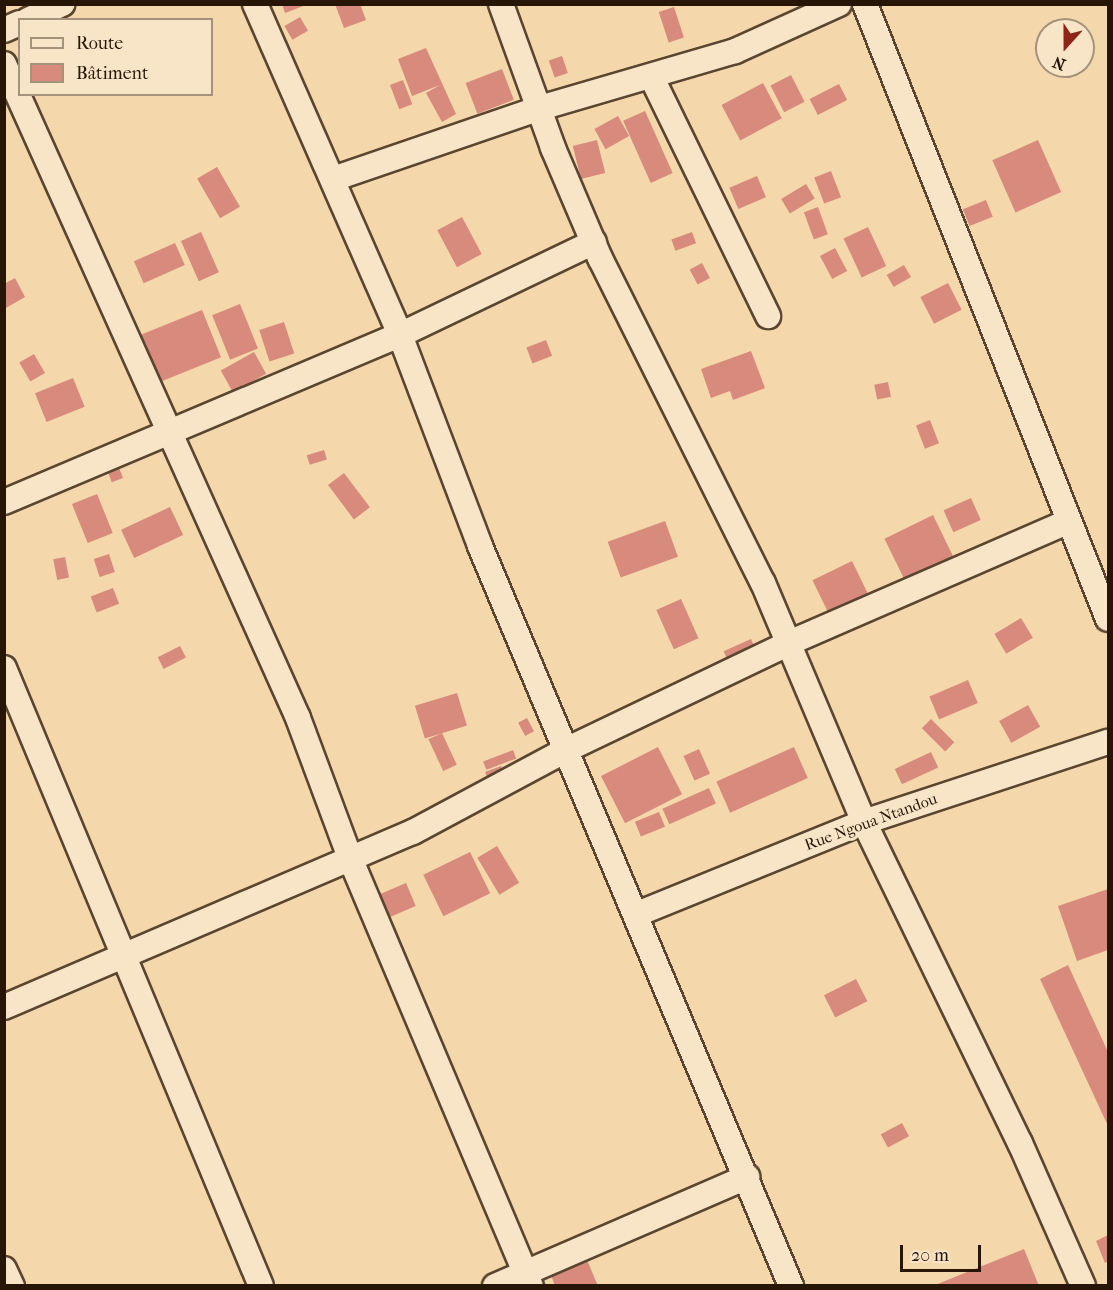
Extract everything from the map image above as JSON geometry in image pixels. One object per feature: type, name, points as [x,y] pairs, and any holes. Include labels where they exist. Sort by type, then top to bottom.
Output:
[{"type":"street","points":[[32,18],[62,4]]},
{"type":"street","points":[[255,4],[400,334],[480,546],[637,914],[791,1286]]},
{"type":"street","points":[[501,4],[553,148],[594,242],[763,583],[864,822],[1020,1143],[1083,1286]]},
{"type":"street","points":[[333,179],[540,108],[652,78],[735,51],[839,4]]},
{"type":"street","points":[[865,4],[1108,619]]},
{"type":"street","points":[[4,30],[18,24]]},
{"type":"street","points":[[4,63],[18,94]]},
{"type":"street","points":[[652,78],[768,316]]},
{"type":"street","points":[[19,96],[298,718],[350,858],[528,1280]]},
{"type":"street","points":[[4,502],[170,435],[400,334],[594,242]]},
{"type":"street","points":[[4,1006],[122,953],[413,832],[566,750],[789,643],[1069,521]]},
{"type":"street","points":[[4,668],[261,1286]]},
{"type":"street","name":"Rue Ngoua Ntandou","points":[[637,914],[864,822],[1108,742]]},
{"type":"street","points":[[495,1286],[528,1280],[747,1177]]},
{"type":"street","points":[[4,1269],[12,1286]]},
{"type":"building","points":[[282,4],[306,4],[306,5],[285,13]]},
{"type":"building","points":[[335,4],[360,4],[366,20],[344,28]]},
{"type":"building","points":[[674,7],[684,37],[669,42],[659,12]]},
{"type":"building","points":[[300,17],[308,31],[292,40],[284,26]]},
{"type":"building","points":[[426,48],[456,114],[442,122],[426,93],[440,85],[412,96],[398,59]]},
{"type":"building","points":[[562,56],[568,73],[555,78],[549,61]]},
{"type":"building","points":[[502,69],[514,100],[477,114],[466,83]]},
{"type":"building","points":[[791,75],[805,102],[784,112],[771,85]]},
{"type":"building","points":[[403,80],[412,104],[399,109],[390,85]]},
{"type":"building","points":[[763,83],[782,118],[740,140],[722,105]]},
{"type":"building","points":[[839,84],[847,100],[818,115],[810,99]]},
{"type":"building","points":[[645,111],[673,173],[651,183],[623,121]]},
{"type":"building","points":[[618,116],[629,136],[606,149],[594,129]]},
{"type":"building","points":[[597,140],[605,173],[581,179],[573,146]]},
{"type":"building","points":[[1038,140],[1061,192],[1016,212],[992,160]]},
{"type":"building","points":[[217,167],[240,207],[220,218],[197,178]]},
{"type":"building","points":[[831,171],[841,197],[824,204],[814,177]]},
{"type":"building","points":[[757,176],[766,197],[738,209],[729,188]]},
{"type":"building","points":[[806,184],[815,199],[790,214],[781,199]]},
{"type":"building","points":[[986,200],[993,217],[970,226],[963,209]]},
{"type":"building","points":[[818,207],[828,234],[814,239],[804,212]]},
{"type":"building","points":[[462,217],[482,254],[457,267],[437,230]]},
{"type":"building","points":[[868,227],[886,266],[862,277],[844,238]]},
{"type":"building","points":[[201,232],[219,272],[199,281],[181,241]]},
{"type":"building","points":[[692,232],[696,243],[675,251],[671,240]]},
{"type":"building","points":[[175,243],[185,265],[144,283],[134,261]]},
{"type":"building","points":[[835,248],[847,271],[832,279],[820,256]]},
{"type":"building","points":[[702,263],[710,278],[698,285],[690,270]]},
{"type":"building","points":[[904,265],[911,277],[894,287],[887,275]]},
{"type":"building","points":[[15,278],[25,297],[4,309],[4,284]]},
{"type":"building","points":[[948,283],[962,310],[934,324],[920,297]]},
{"type":"building","points":[[240,304],[258,349],[230,360],[212,315]]},
{"type":"building","points":[[202,310],[221,357],[160,382],[141,335]]},
{"type":"building","points":[[284,322],[294,353],[269,361],[259,330]]},
{"type":"building","points":[[546,340],[552,356],[532,363],[526,348]]},
{"type":"building","points":[[751,351],[765,388],[733,400],[730,391],[711,398],[701,369]]},
{"type":"building","points":[[254,352],[266,374],[233,392],[221,370]]},
{"type":"building","points":[[34,354],[45,373],[30,382],[19,362]]},
{"type":"building","points":[[73,378],[85,407],[47,422],[35,393]]},
{"type":"building","points":[[888,382],[891,397],[877,399],[874,385]]},
{"type":"building","points":[[930,420],[939,443],[925,449],[916,425]]},
{"type":"building","points":[[324,450],[327,460],[310,465],[307,455]]},
{"type":"building","points":[[118,465],[123,478],[112,482],[107,469]]},
{"type":"building","points":[[344,473],[370,507],[354,519],[328,485]]},
{"type":"building","points":[[97,494],[113,533],[88,543],[72,504]]},
{"type":"building","points":[[971,498],[981,520],[953,532],[944,510]]},
{"type":"building","points":[[170,507],[183,535],[134,558],[121,530]]},
{"type":"building","points":[[933,515],[958,567],[910,591],[884,539]]},
{"type":"building","points":[[665,521],[678,557],[621,578],[608,542]]},
{"type":"building","points":[[109,554],[115,572],[100,577],[94,559]]},
{"type":"building","points":[[65,557],[69,578],[57,580],[53,559]]},
{"type":"building","points":[[852,561],[876,610],[837,630],[812,580]]},
{"type":"building","points":[[113,588],[119,604],[97,612],[91,597]]},
{"type":"building","points":[[681,599],[698,638],[674,649],[656,610]]},
{"type":"building","points":[[1021,618],[1033,638],[1006,654],[994,634]]},
{"type":"building","points":[[751,639],[758,655],[731,667],[724,651]]},
{"type":"building","points":[[180,646],[186,658],[164,669],[158,657]]},
{"type":"building","points":[[968,680],[978,703],[939,719],[929,696]]},
{"type":"building","points":[[457,693],[467,726],[425,738],[415,706]]},
{"type":"building","points":[[1028,705],[1040,727],[1011,743],[999,721]]},
{"type":"building","points":[[527,718],[534,731],[525,736],[518,723]]},
{"type":"building","points":[[931,719],[954,742],[945,752],[922,728]]},
{"type":"building","points":[[442,733],[457,765],[443,771],[428,739]]},
{"type":"building","points":[[658,747],[682,794],[625,823],[601,776]]},
{"type":"building","points":[[794,747],[808,778],[730,813],[716,782]]},
{"type":"building","points":[[699,749],[710,774],[694,781],[683,756]]},
{"type":"building","points":[[513,750],[516,758],[486,770],[483,761]]},
{"type":"building","points":[[931,752],[938,767],[902,784],[895,769]]},
{"type":"building","points":[[501,766],[504,774],[488,780],[485,772]]},
{"type":"building","points":[[709,788],[716,804],[669,824],[662,809]]},
{"type":"building","points":[[659,812],[665,827],[641,837],[635,822]]},
{"type":"building","points":[[497,846],[519,883],[499,895],[477,858]]},
{"type":"building","points":[[470,852],[490,893],[443,916],[423,875]]},
{"type":"building","points":[[406,883],[416,906],[390,917],[380,894]]},
{"type":"building","points":[[1108,889],[1108,950],[1077,961],[1058,906]]},
{"type":"building","points":[[1068,965],[1108,1052],[1108,1126],[1040,979]]},
{"type":"building","points":[[856,979],[867,1001],[835,1018],[824,995]]},
{"type":"building","points":[[902,1123],[909,1136],[888,1148],[881,1134]]},
{"type":"building","points":[[1108,1235],[1108,1261],[1105,1263],[1096,1241]]},
{"type":"building","points":[[1024,1249],[1039,1286],[935,1286],[935,1285]]},
{"type":"building","points":[[587,1260],[598,1286],[555,1286],[551,1275]]}]
